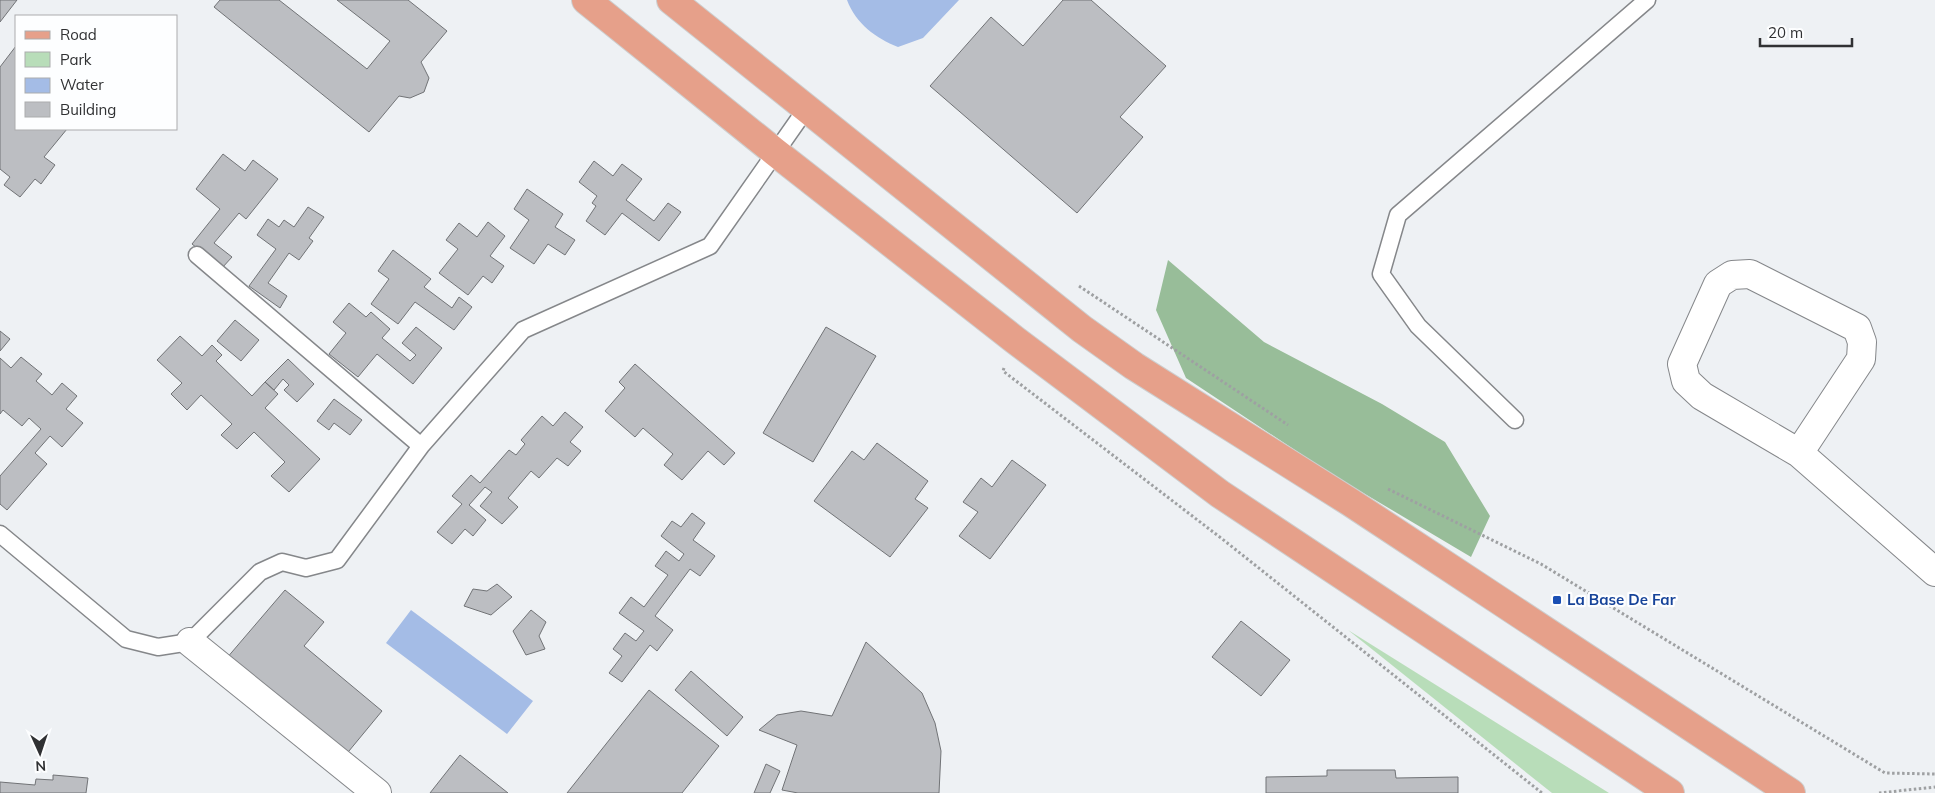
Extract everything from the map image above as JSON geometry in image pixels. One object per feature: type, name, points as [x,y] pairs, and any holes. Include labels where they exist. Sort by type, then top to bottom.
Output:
[{"type":"main road","points":[[586,0],[775,152],[1015,340],[1220,494],[1670,793]]},
{"type":"main road","points":[[671,0],[1082,329],[1134,366],[1350,502],[1792,793]]},
{"type":"street","points":[[1799,453],[1861,359],[1862,342],[1857,328],[1750,274],[1732,275],[1718,284],[1688,347],[1682,364],[1686,381],[1702,396],[1799,453],[1935,572]]},
{"type":"street","points":[[190,642],[377,793]]},
{"type":"lane","points":[[1515,420],[1418,326],[1381,274],[1398,215],[1647,0]]},
{"type":"lane","points":[[0,534],[126,639],[158,647],[190,642],[260,572],[282,562],[306,568],[337,560],[421,446],[523,330],[710,246],[806,109]]},
{"type":"lane","points":[[197,255],[421,446]]},
{"type":"path","points":[[1074,282],[1098,300],[1295,430]]},
{"type":"path","points":[[1015,340],[1003,371],[1221,538],[1542,793]]},
{"type":"path","points":[[1386,488],[1541,564],[1885,774],[1935,774]]},
{"type":"path","points":[[1879,793],[1935,787]]},
{"type":"green space","points":[[1168,260],[1264,342],[1382,404],[1445,442],[1490,516],[1471,557],[1328,472],[1186,378],[1156,310]]},
{"type":"green space","points":[[1348,630],[1609,793],[1552,793]]},
{"type":"water","points":[[847,0],[959,0],[923,38],[898,47],[875,35],[861,23]]},
{"type":"water","points":[[411,610],[533,701],[507,734],[386,643]]},
{"type":"building","points":[[0,0],[17,0],[0,22]]},
{"type":"building","points":[[220,0],[279,0],[367,69],[390,41],[337,0],[408,0],[447,31],[421,62],[429,78],[424,92],[410,98],[399,96],[369,132],[214,7]]},
{"type":"building","points":[[1063,0],[1091,0],[1166,66],[1120,117],[1143,137],[1077,213],[930,86],[991,17],[1023,46]]},
{"type":"building","points":[[15,47],[15,130],[66,130],[44,157],[55,165],[41,184],[35,179],[20,197],[4,185],[10,177],[0,169],[0,67]]},
{"type":"building","points":[[223,154],[245,171],[253,160],[278,179],[246,219],[239,213],[214,243],[232,257],[222,268],[192,244],[220,209],[196,189]]},
{"type":"building","points":[[594,161],[613,176],[622,164],[642,179],[626,200],[654,221],[668,203],[681,212],[659,241],[622,213],[605,235],[586,221],[596,206],[592,203],[597,196],[579,182]]},
{"type":"building","points":[[527,189],[563,214],[555,227],[575,240],[565,255],[548,244],[534,264],[510,248],[529,220],[514,209]]},
{"type":"building","points":[[308,207],[324,217],[309,238],[313,241],[299,260],[289,253],[268,283],[287,296],[280,308],[249,286],[276,249],[257,235],[268,219],[279,227],[284,220],[294,227]]},
{"type":"building","points":[[488,222],[505,236],[490,256],[504,266],[492,283],[483,276],[468,295],[439,273],[458,249],[446,240],[459,223],[477,237]]},
{"type":"building","points":[[393,250],[431,279],[424,287],[452,308],[459,297],[472,307],[454,330],[415,302],[398,324],[371,304],[389,279],[378,271]]},
{"type":"building","points":[[349,303],[366,317],[371,312],[390,329],[382,338],[410,361],[416,355],[402,343],[416,327],[442,348],[413,384],[377,354],[358,377],[329,354],[346,333],[333,322]]},
{"type":"building","points":[[235,320],[259,340],[241,361],[217,341]]},
{"type":"building","points":[[826,327],[876,356],[813,462],[763,433]]},
{"type":"building","points":[[0,331],[10,339],[0,351]]},
{"type":"building","points":[[180,336],[202,356],[212,345],[222,355],[216,361],[252,396],[265,382],[278,394],[265,408],[320,459],[289,492],[271,476],[285,462],[254,432],[237,449],[221,435],[232,424],[201,395],[187,410],[171,394],[182,383],[157,360]]},
{"type":"building","points":[[21,357],[42,374],[36,381],[52,395],[62,383],[77,396],[66,409],[83,423],[62,447],[50,436],[35,453],[47,464],[7,510],[0,504],[0,476],[41,429],[29,418],[22,426],[3,410],[0,414],[0,358],[11,368]]},
{"type":"building","points":[[288,359],[314,384],[297,402],[284,390],[289,385],[283,379],[274,390],[265,382]]},
{"type":"building","points":[[635,364],[735,453],[724,465],[708,451],[682,480],[664,465],[673,454],[643,428],[635,437],[605,411],[625,388],[619,382]]},
{"type":"building","points":[[334,399],[362,420],[350,435],[334,423],[329,430],[317,421]]},
{"type":"building","points":[[565,412],[583,427],[570,442],[581,451],[568,466],[557,458],[539,478],[531,471],[508,498],[518,507],[502,524],[480,506],[492,492],[485,487],[469,505],[486,520],[473,536],[465,529],[452,544],[437,532],[462,504],[452,496],[471,475],[480,483],[509,450],[516,455],[525,444],[521,440],[542,416],[553,426]]},
{"type":"building","points":[[877,443],[928,481],[915,499],[928,508],[890,557],[814,501],[852,451],[864,460]]},
{"type":"building","points":[[1012,460],[1046,485],[990,559],[959,536],[978,512],[963,502],[981,478],[992,487]]},
{"type":"building","points":[[692,513],[705,523],[693,540],[715,556],[700,576],[690,569],[655,616],[673,630],[657,651],[650,645],[622,682],[609,673],[622,656],[613,649],[625,633],[636,641],[644,631],[619,613],[631,597],[644,607],[668,575],[655,566],[666,551],[679,561],[684,554],[661,536],[672,521],[681,527]]},
{"type":"building","points":[[497,584],[512,597],[491,615],[464,606],[473,589],[487,591]]},
{"type":"building","points":[[285,590],[324,622],[304,646],[382,711],[344,757],[226,659]]},
{"type":"building","points":[[531,610],[546,622],[539,636],[545,649],[526,655],[513,631]]},
{"type":"building","points":[[1241,621],[1290,660],[1261,696],[1212,657]]},
{"type":"building","points":[[866,642],[922,693],[935,723],[941,751],[939,793],[798,793],[782,790],[797,745],[759,730],[777,715],[801,711],[832,716]]},
{"type":"building","points":[[691,671],[743,717],[727,736],[675,690]]},
{"type":"building","points":[[649,690],[719,746],[682,793],[567,793]]},
{"type":"building","points":[[460,755],[508,793],[430,793]]},
{"type":"building","points":[[766,764],[780,771],[770,793],[754,793]]},
{"type":"building","points":[[1327,770],[1395,770],[1396,778],[1458,777],[1458,793],[1266,793],[1266,777],[1327,776]]},
{"type":"building","points":[[53,775],[88,778],[86,793],[0,793],[0,782],[35,785],[36,779],[53,780]]},
{"type":"place","name":"La Base De Far","points":[[1557,600]]}]
